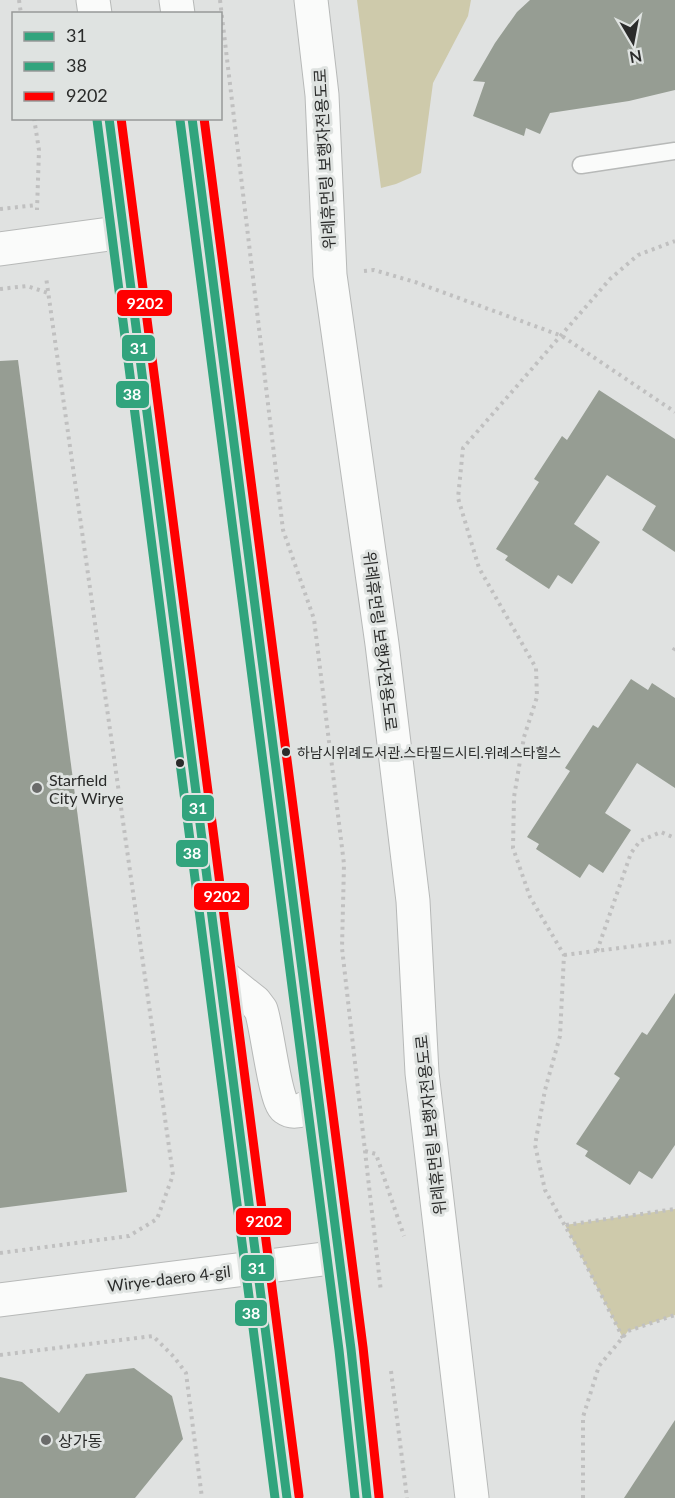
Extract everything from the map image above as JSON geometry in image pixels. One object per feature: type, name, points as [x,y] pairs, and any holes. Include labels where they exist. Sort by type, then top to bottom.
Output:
[{"type":"main road","name":"위례휴먼링 보행자전용도로","points":[[311,0],[322,95],[330,275],[382,644],[411,889],[422,1073],[472,1498]]},
{"type":"main road","points":[[109,120],[287,1498]]},
{"type":"main road","points":[[192,120],[339,1257],[367,1498]]},
{"type":"main road","points":[[0,249],[124,232]]},
{"type":"main road","points":[[220,974],[255,1002],[261,1010],[277,1090],[283,1107],[288,1110],[301,1111],[318,1100]]},
{"type":"main road","name":"Wirye-daero 4-gil","points":[[0,1300],[339,1257]]},
{"type":"lane","points":[[581,165],[675,151]]},
{"type":"path","points":[[222,17],[283,530],[314,619],[344,864],[342,948],[382,1296]]},
{"type":"path","points":[[34,120],[39,150],[37,217]]},
{"type":"path","points":[[0,210],[37,205]]},
{"type":"path","points":[[622,1338],[545,1190],[535,1145],[545,1090],[560,1036],[564,955],[531,897],[513,848],[514,797],[524,737],[537,697],[536,668],[479,568],[458,498],[463,447],[610,279],[638,255],[675,241]]},
{"type":"path","points":[[330,275],[374,270],[415,282],[562,336],[675,412]]},
{"type":"path","points":[[0,1253],[129,1236],[157,1219],[173,1175],[46,276]]},
{"type":"path","points":[[0,290],[27,286],[48,292]]},
{"type":"path","points":[[675,648],[673,651],[675,652]]},
{"type":"path","points":[[597,951],[631,854],[640,841],[661,832],[675,838]]},
{"type":"path","points":[[564,955],[675,941]]},
{"type":"path","points":[[365,1151],[376,1154],[408,1249],[443,1248]]},
{"type":"path","points":[[565,1226],[675,1209]]},
{"type":"path","points":[[583,1498],[583,1417],[599,1365],[628,1331],[675,1315]]},
{"type":"path","points":[[0,1354],[153,1336],[186,1373],[202,1498]]},
{"type":"path","points":[[391,1368],[407,1498]]},
{"type":"shaded area","points":[[357,0],[471,0],[468,16],[433,83],[421,173],[381,188]]},
{"type":"shaded area","points":[[675,1209],[675,1315],[628,1331],[623,1338],[565,1225]]},
{"type":"building","points":[[530,0],[675,0],[675,90],[629,101],[550,113],[540,134],[526,128],[524,136],[473,116],[485,82],[473,81],[495,43],[517,12]]},
{"type":"building","name":"Starfield City Wirye","points":[[18,360],[127,1192],[0,1208],[0,361]]},
{"type":"building","points":[[599,390],[675,439],[675,552],[642,530],[656,506],[607,475],[574,524],[600,542],[572,584],[558,575],[549,589],[505,560],[508,556],[496,549],[539,482],[534,479],[562,436],[567,440]]},
{"type":"building","points":[[631,679],[648,690],[652,683],[675,698],[675,788],[637,763],[605,813],[631,830],[603,873],[589,864],[580,878],[536,849],[539,844],[527,837],[570,771],[565,768],[593,725],[598,728]]},
{"type":"building","points":[[675,993],[675,1145],[652,1179],[639,1171],[630,1185],[585,1156],[588,1151],[576,1144],[620,1078],[614,1074],[642,1032],[647,1035]]},
{"type":"building","points":[[134,1368],[172,1396],[183,1439],[135,1498],[0,1498],[0,1377],[22,1382],[59,1413],[86,1374]]},
{"type":"building","points":[[675,1420],[675,1498],[624,1498]]},
{"type":"transit line","name":"38","points":[[97,120],[275,1498]]},
{"type":"transit line","name":"31","points":[[109,120],[287,1498]]},
{"type":"transit line","name":"9202","points":[[121,120],[299,1496]]},
{"type":"transit line","name":"38","points":[[180,120],[339,1350],[355,1498]]},
{"type":"transit line","name":"31","points":[[192,120],[351,1349],[367,1498]]},
{"type":"transit line","name":"9202","points":[[204,120],[363,1347],[379,1497]]},
{"type":"place","name":"하남시위례도서관.스타필드시티.위례스타힐스","points":[[286,752]]},
{"type":"place","name":"Starfield City Wirye","points":[[37,788]]},
{"type":"place","name":"상가동","points":[[46,1440]]}]
